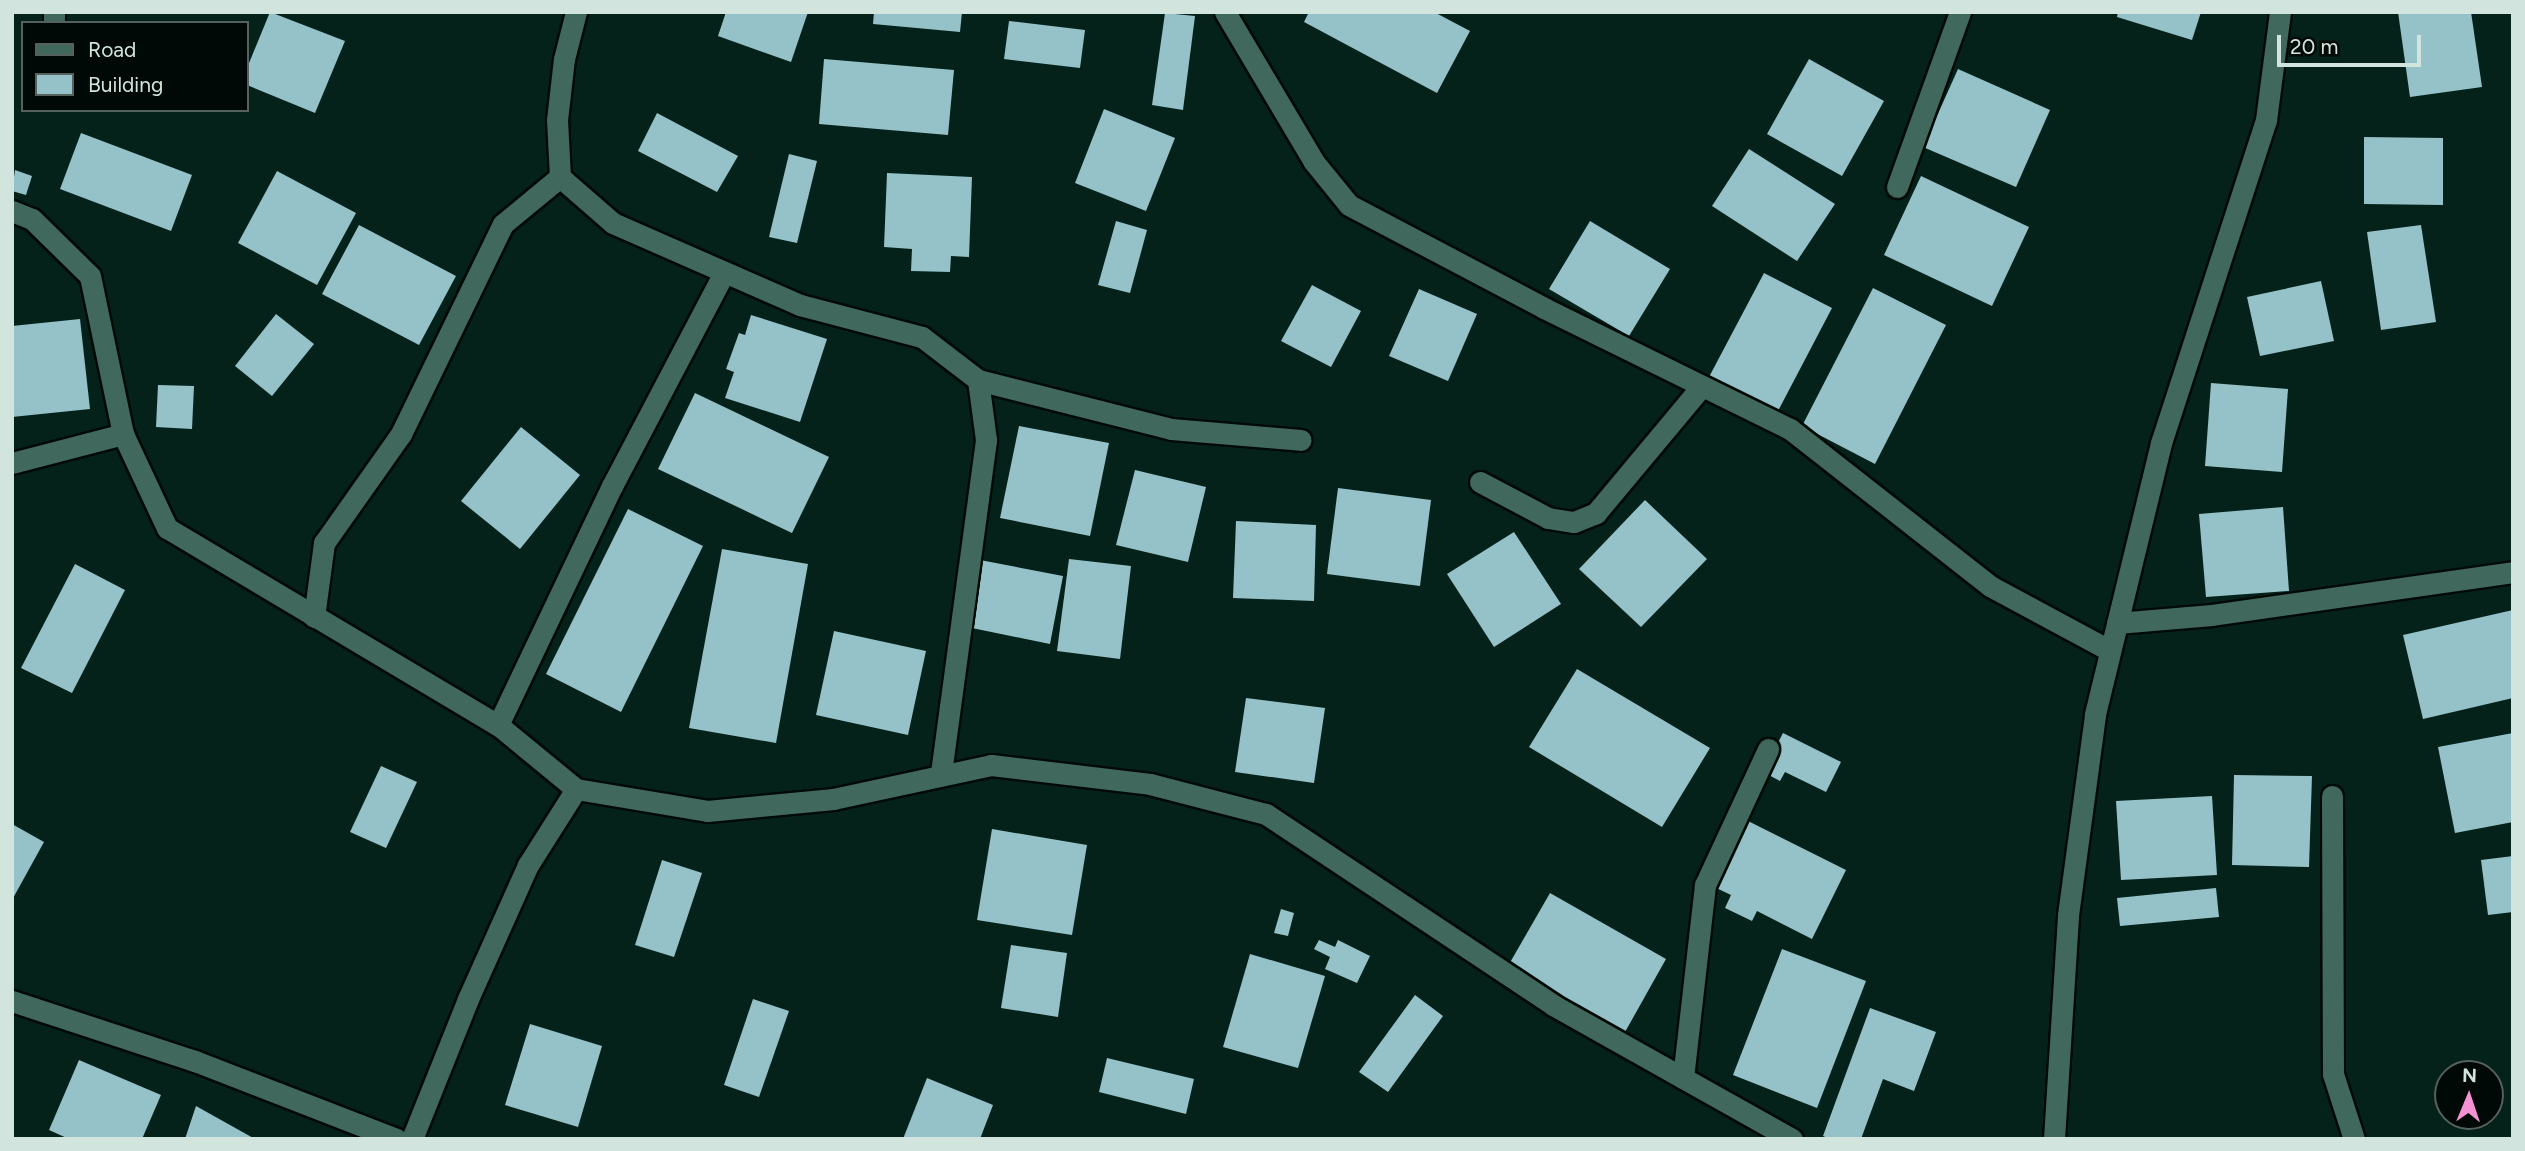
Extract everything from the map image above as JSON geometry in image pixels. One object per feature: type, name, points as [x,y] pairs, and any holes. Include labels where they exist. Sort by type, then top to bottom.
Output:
[{"type":"street","points":[[576,12],[557,120],[560,177],[613,223],[800,305],[922,337],[978,380],[1171,429],[1301,440]]},
{"type":"street","points":[[1225,12],[1314,162],[1349,205],[1790,429],[1990,586],[2109,650]]},
{"type":"street","points":[[1897,187],[1960,12]]},
{"type":"street","points":[[2054,1139],[2068,915],[2087,762],[2109,650],[2161,443],[2266,120],[2280,12]]},
{"type":"street","points":[[314,617],[324,543],[401,434],[503,224],[560,177]]},
{"type":"street","points":[[12,211],[32,219],[90,276],[123,434],[167,528],[498,725],[576,789],[707,811],[832,799],[991,765],[1150,784],[1266,814],[1553,1004],[1792,1139]]},
{"type":"street","points":[[498,725],[612,486],[724,273]]},
{"type":"street","points":[[941,775],[958,674],[986,440],[978,380]]},
{"type":"street","points":[[1480,482],[1548,517],[1574,522],[1597,513],[1702,386]]},
{"type":"street","points":[[12,463],[123,434]]},
{"type":"street","points":[[2117,623],[2212,615],[2513,572]]},
{"type":"street","points":[[1683,1078],[1704,885],[1768,749]]},
{"type":"street","points":[[412,1139],[468,999],[528,865],[576,789]]},
{"type":"street","points":[[2333,796],[2333,1074],[2354,1139]]},
{"type":"street","points":[[12,1001],[195,1061],[396,1139]]},
{"type":"building","points":[[270,12],[345,41],[315,113],[248,85],[248,66]]},
{"type":"building","points":[[726,12],[808,12],[791,62],[718,36]]},
{"type":"building","points":[[874,12],[962,12],[960,32],[873,24]]},
{"type":"building","points":[[1309,12],[1434,12],[1470,31],[1437,93],[1304,22]]},
{"type":"building","points":[[2118,12],[2201,12],[2192,40],[2117,17]]},
{"type":"building","points":[[2398,12],[2471,12],[2482,87],[2410,97]]},
{"type":"building","points":[[1165,13],[1195,16],[1183,110],[1152,105]]},
{"type":"building","points":[[1009,21],[1085,30],[1080,68],[1004,59]]},
{"type":"building","points":[[824,59],[954,70],[948,135],[819,124]]},
{"type":"building","points":[[1809,59],[1884,101],[1842,176],[1767,134]]},
{"type":"building","points":[[1958,69],[2050,110],[2016,187],[1923,147]]},
{"type":"building","points":[[1104,109],[1175,138],[1146,211],[1075,183]]},
{"type":"building","points":[[657,113],[738,156],[717,192],[638,151]]},
{"type":"building","points":[[81,133],[192,175],[171,231],[60,189]]},
{"type":"building","points":[[2364,137],[2443,138],[2443,205],[2364,204]]},
{"type":"building","points":[[1749,149],[1835,204],[1797,261],[1712,206]]},
{"type":"building","points":[[789,154],[817,161],[797,243],[769,237]]},
{"type":"building","points":[[15,170],[32,176],[26,195],[12,191]]},
{"type":"building","points":[[277,171],[356,213],[317,285],[238,243]]},
{"type":"building","points":[[887,173],[972,177],[969,257],[951,256],[950,272],[911,271],[912,249],[884,247]]},
{"type":"building","points":[[1921,176],[2029,227],[1992,306],[1884,255]]},
{"type":"building","points":[[1116,221],[1147,230],[1130,293],[1098,285]]},
{"type":"building","points":[[1590,221],[1670,269],[1629,336],[1549,289]]},
{"type":"building","points":[[359,225],[456,276],[419,345],[322,294]]},
{"type":"building","points":[[2421,225],[2436,322],[2381,330],[2367,232]]},
{"type":"building","points":[[1764,273],[1832,308],[1777,413],[1709,377]]},
{"type":"building","points":[[2321,281],[2334,341],[2260,356],[2247,297]]},
{"type":"building","points":[[1312,285],[1361,311],[1331,367],[1281,341]]},
{"type":"building","points":[[1873,288],[1946,325],[1875,464],[1802,426]]},
{"type":"building","points":[[1419,289],[1477,314],[1448,381],[1389,356]]},
{"type":"building","points":[[276,314],[314,344],[272,396],[235,366]]},
{"type":"building","points":[[751,315],[827,339],[800,422],[725,398],[734,372],[726,369],[739,333],[745,335]]},
{"type":"building","points":[[80,319],[90,409],[12,417],[12,326]]},
{"type":"building","points":[[2211,383],[2288,389],[2282,472],[2205,466]]},
{"type":"building","points":[[158,385],[194,386],[192,429],[156,427]]},
{"type":"building","points":[[695,393],[829,457],[792,533],[658,469]]},
{"type":"building","points":[[1019,426],[1109,443],[1090,536],[1000,518]]},
{"type":"building","points":[[521,427],[580,475],[520,549],[461,501]]},
{"type":"building","points":[[1135,470],[1206,487],[1188,562],[1116,545]]},
{"type":"building","points":[[1338,488],[1431,500],[1420,586],[1327,574]]},
{"type":"building","points":[[1645,500],[1707,559],[1641,627],[1579,569]]},
{"type":"building","points":[[2283,507],[2289,591],[2206,597],[2199,514]]},
{"type":"building","points":[[628,509],[703,546],[621,712],[546,674]]},
{"type":"building","points":[[1236,521],[1316,525],[1314,601],[1233,598]]},
{"type":"building","points":[[1514,532],[1561,604],[1494,647],[1447,574]]},
{"type":"building","points":[[722,549],[808,564],[776,743],[689,728]]},
{"type":"building","points":[[1069,559],[1131,566],[1120,659],[1057,651]]},
{"type":"building","points":[[980,560],[1063,576],[1050,644],[967,627]]},
{"type":"building","points":[[75,564],[125,590],[72,693],[21,668]]},
{"type":"building","points":[[2513,610],[2513,698],[2423,719],[2403,635]]},
{"type":"building","points":[[834,631],[926,651],[908,735],[816,715]]},
{"type":"building","points":[[1577,669],[1710,748],[1662,827],[1529,747]]},
{"type":"building","points":[[1246,698],[1325,708],[1314,783],[1235,772]]},
{"type":"building","points":[[1783,733],[1841,762],[1826,792],[1785,772],[1780,781],[1763,772]]},
{"type":"building","points":[[2513,733],[2513,822],[2455,833],[2438,747]]},
{"type":"building","points":[[381,766],[417,782],[386,848],[350,832]]},
{"type":"building","points":[[2234,775],[2312,776],[2309,867],[2232,865]]},
{"type":"building","points":[[2212,796],[2217,875],[2121,880],[2116,801]]},
{"type":"building","points":[[1744,819],[1846,870],[1812,939],[1757,911],[1752,921],[1725,908],[1731,895],[1710,885]]},
{"type":"building","points":[[12,824],[44,842],[12,900]]},
{"type":"building","points":[[992,829],[1087,845],[1072,935],[977,920]]},
{"type":"building","points":[[2513,856],[2513,912],[2488,915],[2481,860]]},
{"type":"building","points":[[662,860],[702,873],[674,957],[635,945]]},
{"type":"building","points":[[2216,888],[2219,917],[2120,926],[2117,898]]},
{"type":"building","points":[[1550,893],[1666,959],[1625,1032],[1508,966]]},
{"type":"building","points":[[1281,909],[1294,913],[1288,936],[1274,933]]},
{"type":"building","points":[[1319,940],[1335,947],[1338,940],[1370,956],[1357,983],[1325,969],[1330,957],[1314,949]]},
{"type":"building","points":[[1011,945],[1067,953],[1058,1017],[1001,1008]]},
{"type":"building","points":[[1782,949],[1866,981],[1817,1108],[1733,1075]]},
{"type":"building","points":[[1250,954],[1325,976],[1298,1068],[1223,1047]]},
{"type":"building","points":[[1415,995],[1443,1016],[1388,1092],[1359,1072]]},
{"type":"building","points":[[753,999],[789,1011],[759,1097],[724,1085]]},
{"type":"building","points":[[1870,1008],[1936,1032],[1914,1091],[1883,1079],[1861,1139],[1830,1139],[1823,1136]]},
{"type":"building","points":[[530,1024],[602,1046],[578,1127],[505,1105]]},
{"type":"building","points":[[1107,1058],[1194,1079],[1186,1114],[1099,1092]]},
{"type":"building","points":[[79,1060],[161,1095],[142,1139],[69,1139],[49,1130]]},
{"type":"building","points":[[927,1078],[993,1105],[980,1139],[903,1139]]},
{"type":"building","points":[[196,1106],[255,1139],[185,1139]]}]
